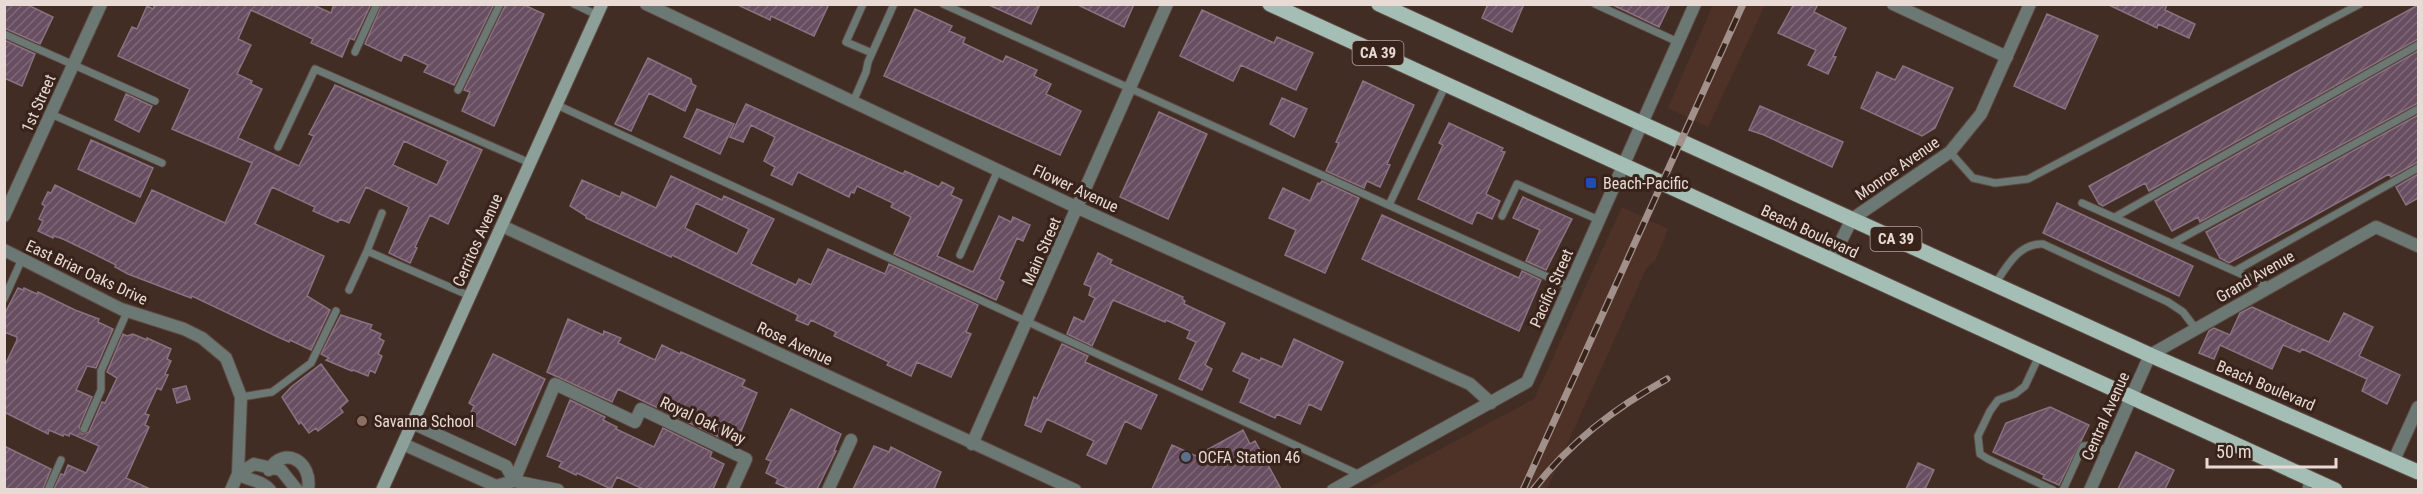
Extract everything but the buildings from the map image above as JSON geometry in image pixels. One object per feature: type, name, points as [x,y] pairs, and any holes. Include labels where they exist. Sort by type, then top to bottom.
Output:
[{"type":"main road","name":"Beach Boulevard","points":[[1270,4],[2132,396],[2307,483],[2335,489]]},
{"type":"main road","name":"Beach Boulevard","points":[[1379,4],[2150,355],[2418,472]]},
{"type":"main road","name":"Cerritos Avenue","points":[[382,489],[600,10]]},
{"type":"street","name":"1st Street","points":[[4,216],[101,4]]},
{"type":"street","name":"Flower Avenue","points":[[646,4],[1078,208],[1470,384],[1491,403]]},
{"type":"street","name":"Main Street","points":[[972,444],[1167,4]]},
{"type":"street","name":"Pacific Street","points":[[1333,489],[1527,382],[1695,4]]},
{"type":"street","points":[[1893,4],[2007,57]]},
{"type":"street","name":"Monroe Avenue","points":[[1831,261],[1852,219],[1950,152],[1981,114],[2030,4]]},
{"type":"street","name":"Rose Avenue","points":[[502,226],[972,444],[1075,489]]},
{"type":"street","name":"Grand Avenue","points":[[2150,355],[2376,226],[2418,246]]},
{"type":"street","name":"East Briar Oaks Drive","points":[[4,250],[127,312],[184,329],[202,338],[226,358],[241,397],[238,474],[231,489]]},
{"type":"street","name":"Central Avenue","points":[[2090,489],[2150,355]]},
{"type":"street","name":"Royal Oak Way","points":[[514,481],[555,384],[635,422],[641,409],[746,459],[735,488]]},
{"type":"street","points":[[2394,460],[2418,407]]},
{"type":"street","points":[[412,423],[506,466],[514,481]]},
{"type":"street","points":[[828,489],[851,440]]},
{"type":"street","points":[[403,444],[496,486],[514,481],[558,489]]},
{"type":"street","points":[[297,489],[281,470],[270,468],[254,465],[238,474],[267,486],[270,468],[284,459],[291,458],[301,462],[307,469],[310,480],[308,489]]},
{"type":"lane","points":[[355,52],[376,4]]},
{"type":"lane","points":[[458,90],[500,4]]},
{"type":"lane","points":[[574,4],[600,10]]},
{"type":"lane","points":[[863,4],[846,42],[872,53]]},
{"type":"lane","points":[[853,102],[894,4]]},
{"type":"lane","points":[[943,4],[1570,287]]},
{"type":"lane","points":[[1595,4],[1678,42]]},
{"type":"lane","points":[[1950,152],[1973,178],[1995,183],[2028,179],[2360,4]]},
{"type":"lane","points":[[4,34],[155,101]]},
{"type":"lane","points":[[2115,217],[2418,45]]},
{"type":"lane","points":[[278,147],[315,69],[530,163]]},
{"type":"lane","points":[[1389,205],[1446,84]]},
{"type":"lane","points":[[557,105],[1360,475]]},
{"type":"lane","points":[[2173,243],[2418,109]]},
{"type":"lane","points":[[51,114],[162,163]]},
{"type":"lane","points":[[2235,271],[2418,168]]},
{"type":"lane","points":[[960,255],[998,170]]},
{"type":"lane","points":[[1502,216],[1517,184],[1599,220]]},
{"type":"lane","points":[[2082,203],[2270,287]]},
{"type":"lane","points":[[349,290],[382,213]]},
{"type":"lane","points":[[1995,284],[2013,257],[2033,244],[2043,244],[2168,302],[2183,312],[2196,329]]},
{"type":"lane","points":[[367,251],[470,296]]},
{"type":"lane","points":[[4,299],[22,259]]},
{"type":"lane","points":[[84,429],[101,390],[101,371],[127,312]]},
{"type":"lane","points":[[241,397],[272,392],[310,363],[336,312]]},
{"type":"lane","points":[[2040,355],[2025,386],[2015,394],[1998,400],[1990,411],[1978,436],[1978,443],[1980,454],[1988,459],[2053,489]]},
{"type":"lane","points":[[2063,489],[2083,446],[2093,445],[2108,451]]},
{"type":"lane","points":[[48,489],[61,460]]},
{"type":"shaded area","points":[[1713,5],[1765,5],[1708,127],[1668,108]]},
{"type":"shaded area","points":[[1622,207],[1668,229],[1655,261],[1647,267],[1547,489],[1366,489],[1534,399]]},
{"type":"railway","points":[[1523,490],[1743,4]]},
{"type":"railway","points":[[1533,490],[1562,456],[1594,427],[1667,379]]},
{"type":"place","name":"Beach-Pacific","points":[[1591,183]]},
{"type":"place","name":"Savanna School","points":[[362,421]]},
{"type":"place","name":"OCFA Station 46","points":[[1186,457]]}]
